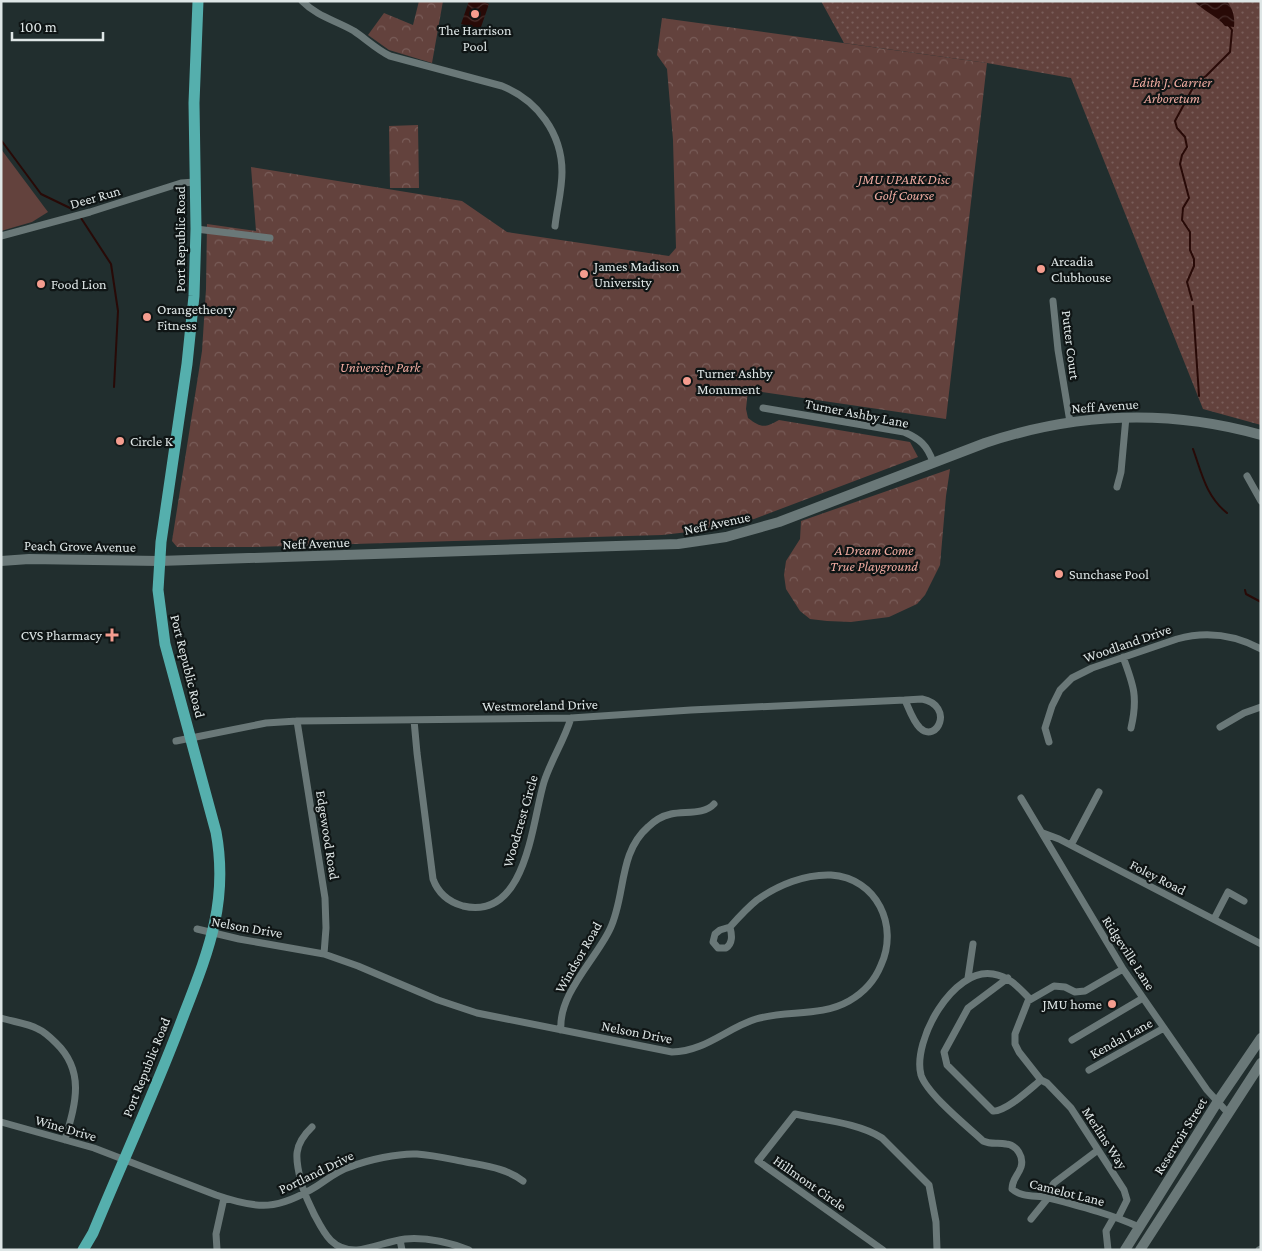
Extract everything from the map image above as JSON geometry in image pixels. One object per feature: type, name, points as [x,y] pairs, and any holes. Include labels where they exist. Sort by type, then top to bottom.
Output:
[{"type":"main road","name":"Port Republic Road","points":[[83,1250],[93,1233],[162,1072],[207,953],[213,934],[220,891],[219,850],[214,819],[190,737],[162,629],[158,590],[159,561],[193,321],[196,229],[194,103],[198,1]]},
{"type":"main road","name":"Neff Avenue","points":[[159,561],[687,544],[726,537],[773,524],[1011,434],[1070,422],[1126,417],[1193,420],[1261,435]]},
{"type":"main road","name":"Peach Grove Avenue","points":[[1,561],[29,559],[159,561]]},
{"type":"main road","name":"Reservoir Street","points":[[1125,1250],[1218,1101],[1261,1038]]},
{"type":"main road","name":"Reservoir Street","points":[[1140,1250],[1261,1063]]},
{"type":"street","points":[[302,1],[320,16],[353,31],[373,47],[390,56],[495,83],[512,90],[534,106],[553,132],[561,160],[562,177],[555,226]]},
{"type":"street","name":"Deer Run","points":[[1,236],[90,212],[181,183],[195,182]]},
{"type":"street","points":[[196,229],[270,238]]},
{"type":"street","name":"Putter Court","points":[[1053,301],[1058,350],[1070,422]]},
{"type":"street","name":"Turner Ashby Lane","points":[[763,408],[904,432],[918,438],[928,450],[933,462]]},
{"type":"street","points":[[1117,487],[1121,472],[1126,417]]},
{"type":"street","points":[[1247,476],[1261,501]]},
{"type":"street","name":"Woodland Drive","points":[[1049,742],[1046,728],[1052,706],[1060,690],[1072,678],[1085,670],[1177,639],[1203,634],[1236,639],[1261,649]]},
{"type":"street","points":[[1123,657],[1134,691],[1135,709],[1131,728]]},
{"type":"street","name":"Westmoreland Drive","points":[[176,741],[266,723],[297,721],[572,718],[691,710],[922,699],[936,704],[939,709],[941,715],[936,729],[928,732],[919,728],[905,700]]},
{"type":"street","points":[[1220,727],[1244,713],[1261,707]]},
{"type":"street","name":"Woodcrest Circle","points":[[414,720],[416,753],[432,876],[438,889],[447,898],[461,905],[478,907],[495,902],[507,892],[516,880],[529,848],[545,779],[572,718]]},
{"type":"street","name":"Edgewood Road","points":[[297,721],[324,898],[326,928],[324,954]]},
{"type":"street","points":[[1071,845],[1099,792]]},
{"type":"street","name":"Ridgeville Lane","points":[[1021,798],[1123,969],[1207,1090],[1228,1113]]},
{"type":"street","name":"Windsor Road","points":[[561,1030],[562,1016],[569,995],[606,937],[613,922],[619,904],[628,856],[638,838],[652,823],[663,817],[706,810],[714,804]]},
{"type":"street","name":"Foley Road","points":[[1043,833],[1071,845],[1261,944]]},
{"type":"street","name":"Nelson Drive","points":[[197,929],[213,934],[324,954],[358,966],[461,1009],[668,1052],[694,1049],[732,1028],[758,1019],[781,1014],[824,1010],[850,1000],[861,992],[875,976],[884,959],[888,942],[886,921],[877,900],[856,882],[832,875],[804,878],[779,887],[754,902],[730,927]]},
{"type":"street","points":[[1214,920],[1228,892],[1244,900]]},
{"type":"street","points":[[973,944],[968,978],[990,973],[1008,978],[1030,998],[1054,986],[1082,992],[1123,969]]},
{"type":"street","name":"Camelot Lane","points":[[968,978],[951,992],[935,1016],[924,1039],[920,1058],[922,1076],[931,1091],[983,1141],[992,1145],[1007,1144],[1015,1148],[1021,1156],[1021,1166],[1012,1182],[1012,1189],[1022,1195],[1048,1198],[1116,1217],[1139,1227]]},
{"type":"street","points":[[1008,978],[968,1008],[944,1052],[947,1065],[993,1111],[997,1111],[1016,1100],[1041,1080]]},
{"type":"street","name":"Merlins Way","points":[[1030,998],[1015,1034],[1015,1044],[1041,1080],[1047,1083],[1071,1108],[1124,1190],[1127,1200],[1116,1217]]},
{"type":"street","points":[[1072,1040],[1143,998]]},
{"type":"street","points":[[1,1018],[26,1024],[40,1030],[60,1047],[69,1060],[76,1075],[76,1085],[72,1117],[65,1140]]},
{"type":"street","name":"Kendal Lane","points":[[1089,1070],[1164,1028]]},
{"type":"street","name":"Hillmont Circle","points":[[883,1250],[758,1161],[795,1114],[873,1132],[882,1138],[929,1185],[936,1222],[937,1250]]},
{"type":"street","name":"Wine Drive","points":[[1,1122],[94,1148],[123,1160]]},
{"type":"street","points":[[312,1127],[302,1138],[296,1154],[297,1162],[304,1194],[330,1241],[340,1248],[356,1250],[400,1240],[431,1240],[469,1250]]},
{"type":"street","points":[[1031,1218],[1048,1198],[1048,1192],[1054,1183],[1098,1150]]},
{"type":"street","name":"Portland Drive","points":[[123,1160],[247,1205],[268,1206],[291,1200],[347,1168],[408,1154],[425,1155],[505,1170],[523,1181]]},
{"type":"street","points":[[218,1250],[216,1234],[224,1198]]},
{"type":"street","points":[[1108,1250],[1106,1231],[1116,1217]]},
{"type":"street","points":[[400,1240],[402,1250]]},
{"type":"green space","points":[[419,1],[443,1],[432,63],[389,50],[368,35],[384,13],[413,25]]},
{"type":"green space","name":"Edith J. Carrier Arboretum","points":[[821,1],[1261,1],[1261,425],[1203,409],[1071,78],[987,63],[844,43]]},
{"type":"green space","name":"University Park","points":[[662,18],[987,63],[946,419],[748,390],[746,409],[748,418],[756,424],[766,426],[779,420],[910,442],[918,457],[754,519],[706,530],[662,535],[253,547],[177,547],[172,541],[202,351],[206,289],[207,224],[256,231],[251,167],[462,201],[507,232],[669,256],[676,248],[673,140],[667,69],[657,55]]},
{"type":"green space","points":[[418,125],[419,188],[390,188],[389,126]]},
{"type":"green space","points":[[1,149],[48,212],[32,222],[1,231]]},
{"type":"green space","name":"A Dream Come True Playground","points":[[950,469],[940,565],[925,595],[917,604],[889,617],[851,622],[810,619],[800,611],[786,589],[784,575],[786,561],[800,539],[801,521]]},
{"type":"water","name":"The Harrison Pool","points":[[469,1],[483,1],[489,4],[480,30],[461,24]]},
{"type":"water","points":[[1194,1],[1227,1],[1233,13],[1234,27],[1225,26]]},
{"type":"waterway","points":[[1192,300],[1187,282],[1194,266],[1194,259],[1190,250],[1190,232],[1182,220],[1183,208],[1189,198],[1180,164],[1182,155],[1187,147],[1185,137],[1177,128],[1175,121],[1196,82],[1206,76],[1230,52],[1232,30],[1229,26]]},
{"type":"waterway","points":[[1,140],[41,194],[70,208]]},
{"type":"waterway","points":[[81,218],[111,264],[118,311],[114,387]]},
{"type":"waterway","points":[[1193,306],[1199,396]]},
{"type":"waterway","points":[[1193,449],[1209,492],[1227,513]]},
{"type":"waterway","points":[[1245,590],[1246,594],[1261,602]]},
{"type":"place","name":"The Harrison Pool","points":[[475,14]]},
{"type":"place","name":"Arcadia Clubhouse","points":[[1041,269]]},
{"type":"place","name":"James Madison University","points":[[584,274]]},
{"type":"place","name":"Food Lion","points":[[41,284]]},
{"type":"place","name":"Orangetheory Fitness","points":[[147,317]]},
{"type":"place","name":"Turner Ashby Monument","points":[[687,381]]},
{"type":"place","name":"Circle K","points":[[120,441]]},
{"type":"place","name":"Sunchase Pool","points":[[1059,574]]},
{"type":"place","name":"CVS Pharmacy","points":[[112,635]]},
{"type":"place","name":"JMU home","points":[[1112,1004]]},
{"type":"park label","name":"JMU UPARK Disc Golf Course","points":[[904,187]]}]
